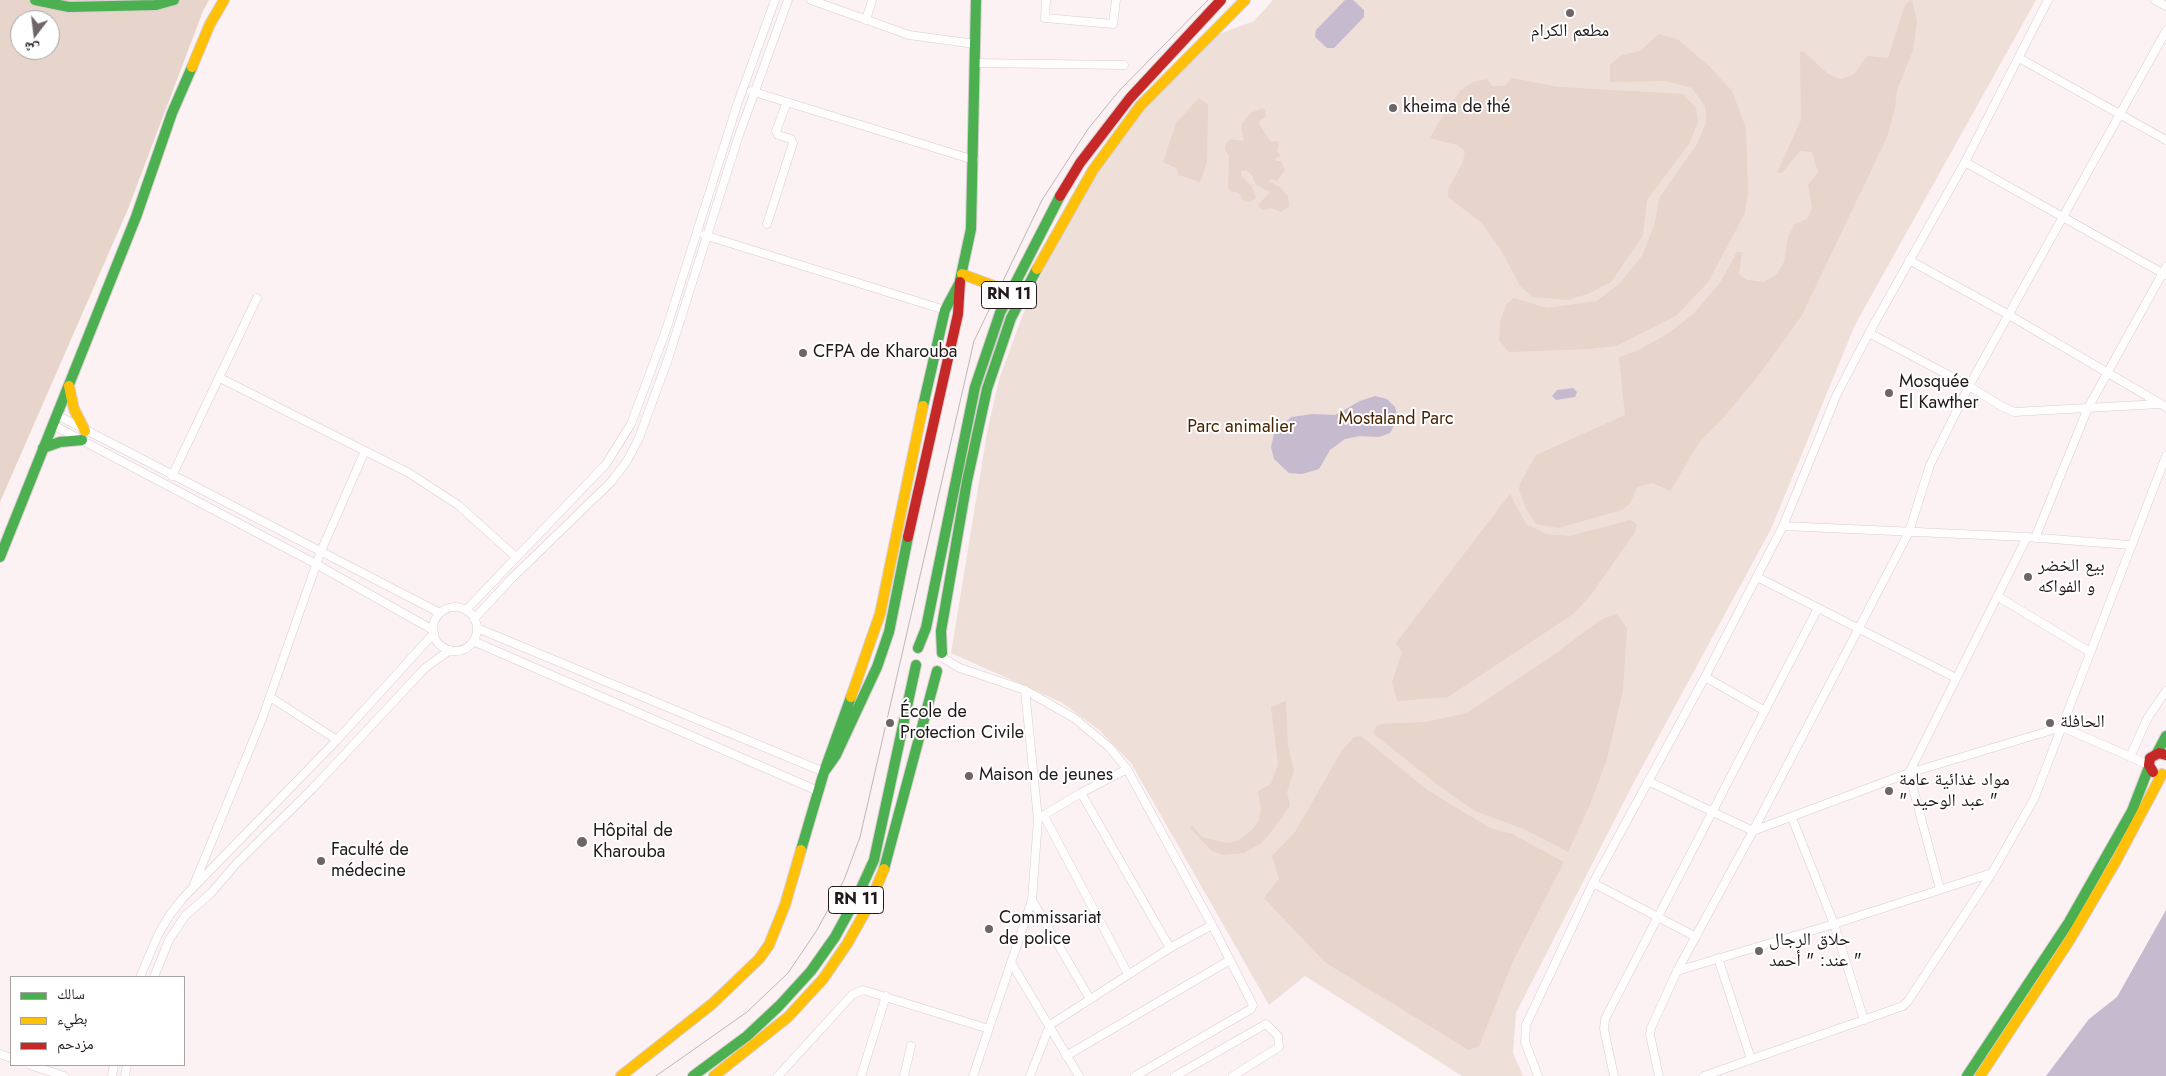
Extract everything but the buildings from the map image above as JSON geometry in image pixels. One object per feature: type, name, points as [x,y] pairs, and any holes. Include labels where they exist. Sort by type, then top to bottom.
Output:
[{"type":"main road","points":[[35,0],[69,7],[156,5],[174,0]]},
{"type":"main road","points":[[0,558],[136,217],[172,112],[210,24],[224,0]]},
{"type":"main road","points":[[824,772],[836,755],[848,729],[876,667],[888,632],[902,575],[919,481],[958,314],[961,278],[971,229],[976,0]]},
{"type":"main road","name":"RN 11","points":[[918,648],[926,628],[975,387],[1000,313],[1048,217],[1080,163],[1130,98],[1221,0]]},
{"type":"main road","name":"RN 11","points":[[714,1076],[788,1017],[823,979],[848,944],[870,902],[886,864],[941,662],[941,631],[969,472],[987,389],[1002,341],[1012,318],[1061,223],[1093,170],[1140,106],[1245,0]]},
{"type":"main road","points":[[961,278],[1010,292]]},
{"type":"main road","points":[[621,1076],[712,1004],[759,960],[769,945],[785,905],[824,772],[880,614],[915,439],[946,310],[961,278]]},
{"type":"main road","points":[[44,448],[83,436],[68,385]]},
{"type":"main road","points":[[932,644],[941,662],[928,673],[916,666],[914,656],[918,648],[932,644]]},
{"type":"main road","name":"RN 11","points":[[693,1076],[747,1036],[779,1006],[811,971],[835,937],[858,895],[874,860],[916,666]]},
{"type":"main road","points":[[1967,1076],[2069,922],[2132,811],[2149,766],[2150,758],[2161,754],[2166,736]]},
{"type":"main road","points":[[1980,1076],[2069,941],[2116,861],[2164,773],[2155,773],[2149,766]]},
{"type":"street","points":[[466,610],[606,464],[627,431],[647,384],[743,88],[775,0]]},
{"type":"street","points":[[474,619],[510,580],[590,504],[626,462],[650,412],[754,92],[788,0]]},
{"type":"street","points":[[811,0],[909,35],[975,44]]},
{"type":"street","points":[[866,20],[872,0]]},
{"type":"street","points":[[1046,0],[1045,18],[1113,24],[1116,0]]},
{"type":"street","points":[[1538,1076],[1525,1042],[1526,1025],[1593,883],[1705,677],[1783,526],[1838,394],[1869,333],[1965,162],[2048,0]]},
{"type":"street","points":[[2155,0],[2166,6]]},
{"type":"street","points":[[1659,1076],[1650,1035],[1651,1028],[1677,972],[1909,532],[1930,465],[1969,386],[2166,31]]},
{"type":"street","points":[[2019,58],[2166,140]]},
{"type":"street","points":[[975,63],[1124,65]]},
{"type":"street","points":[[743,88],[974,160]]},
{"type":"street","points":[[767,224],[793,143],[778,135],[776,131],[787,102]]},
{"type":"street","points":[[1940,890],[1909,773],[1998,596],[2031,537],[2106,372],[2165,272],[1965,162]]},
{"type":"street","points":[[696,233],[946,310]]},
{"type":"street","points":[[1910,260],[2009,315],[2162,406]]},
{"type":"street","points":[[172,476],[257,298]]},
{"type":"street","points":[[1869,333],[2014,412],[2162,406]]},
{"type":"street","points":[[220,378],[409,473],[458,505],[516,557]]},
{"type":"street","points":[[55,420],[433,631],[440,645],[450,650],[461,650],[473,641],[477,628],[474,619],[466,610],[452,607],[440,613],[435,619],[433,631],[337,740],[183,898],[169,916],[158,935],[140,976]]},
{"type":"street","points":[[83,436],[172,476],[440,613]]},
{"type":"street","points":[[193,887],[270,697],[321,551],[365,451]]},
{"type":"street","points":[[1704,1076],[1903,1006],[1908,1001],[1992,873],[2034,799],[2130,545],[2166,456]]},
{"type":"street","points":[[1783,526],[2031,537],[2130,545]]},
{"type":"street","points":[[502,571],[510,580]]},
{"type":"street","points":[[1757,577],[1956,678]]},
{"type":"street","points":[[1998,596],[2090,652]]},
{"type":"street","points":[[1614,1076],[1604,1029],[1605,1019],[1818,608]]},
{"type":"street","points":[[477,628],[824,772]]},
{"type":"street","points":[[473,641],[818,791]]},
{"type":"street","points":[[154,976],[179,923],[211,893],[236,864],[313,788],[425,668],[450,650]]},
{"type":"street","points":[[941,662],[1025,690],[1085,725],[1109,747],[1127,770],[1212,925],[1253,1005],[1251,1009],[1135,1076]]},
{"type":"street","points":[[1705,677],[1765,711]]},
{"type":"street","points":[[973,1076],[1032,900],[1041,817],[1025,690]]},
{"type":"street","points":[[2130,757],[2147,718],[2166,691]]},
{"type":"street","points":[[270,697],[337,740]]},
{"type":"street","points":[[663,723],[670,707]]},
{"type":"street","points":[[1648,780],[1753,831],[1909,773],[2062,727],[2149,766]]},
{"type":"street","points":[[1041,817],[1081,793],[1127,770]]},
{"type":"street","points":[[1081,793],[1170,948]]},
{"type":"street","points":[[1041,817],[1128,974]]},
{"type":"street","points":[[1792,818],[1834,924],[1864,1020]]},
{"type":"street","points":[[1677,972],[1992,873]]},
{"type":"street","points":[[1593,883],[1696,937]]},
{"type":"street","points":[[183,898],[194,908]]},
{"type":"street","points":[[1032,900],[1090,999]]},
{"type":"street","points":[[1030,1076],[1050,1025],[1170,948],[1212,925]]},
{"type":"street","points":[[1718,958],[1751,1060]]},
{"type":"street","points":[[1066,1056],[1230,960]]},
{"type":"street","points":[[1012,964],[1050,1025],[1076,1074]]},
{"type":"street","points":[[778,1076],[854,994],[865,990],[989,1029]]},
{"type":"street","points":[[861,1076],[886,996]]},
{"type":"street","points":[[1175,1076],[1266,1024],[1278,1036],[1279,1047],[1233,1076]]},
{"type":"street","points":[[904,1076],[911,1046]]},
{"type":"street","points":[[787,1076],[790,1063]]},
{"type":"street","points":[[33,1066],[64,1076]]},
{"type":"green space","name":"Mostaland Parc","points":[[1273,0],[2036,0],[1855,325],[1771,529],[1634,782],[1516,1013],[1513,1053],[1523,1076],[1462,1076],[1305,976],[1269,1005],[1131,763],[1099,730],[1061,702],[951,653],[987,433],[999,379],[1027,304],[1060,236],[1106,159],[1144,109],[1219,34],[1254,21]]},
{"type":"shaded area","points":[[0,0],[209,0],[203,11],[128,209],[0,502]]},
{"type":"shaded area","points":[[1345,0],[1353,0],[1364,10],[1364,17],[1334,48],[1327,48],[1315,37],[1316,30]]},
{"type":"shaded area","points":[[1912,0],[1917,21],[1913,50],[1897,90],[1895,108],[1887,137],[1802,315],[1761,372],[1724,417],[1700,441],[1670,491],[1653,483],[1637,487],[1630,503],[1622,510],[1558,528],[1536,524],[1526,509],[1519,490],[1520,484],[1536,455],[1625,415],[1619,357],[1639,350],[1669,333],[1693,314],[1720,283],[1737,252],[1742,252],[1739,274],[1747,280],[1764,282],[1777,274],[1784,262],[1788,237],[1795,224],[1807,219],[1812,208],[1808,185],[1818,172],[1812,152],[1800,151],[1782,173],[1777,173],[1801,120],[1800,52],[1803,51],[1828,74],[1841,79],[1854,74],[1867,56],[1888,58],[1905,5]]},
{"type":"shaded area","points":[[1659,34],[1677,39],[1707,64],[1732,91],[1746,128],[1748,193],[1745,213],[1708,282],[1677,315],[1616,346],[1509,352],[1499,340],[1501,318],[1507,304],[1514,298],[1547,308],[1597,301],[1620,283],[1642,256],[1655,223],[1659,198],[1696,146],[1706,123],[1705,106],[1692,88],[1666,81],[1610,82],[1610,65],[1622,55],[1640,51]]},
{"type":"shaded area","points":[[1512,78],[1558,87],[1683,94],[1696,108],[1698,122],[1689,144],[1647,200],[1643,235],[1611,282],[1588,294],[1567,300],[1533,297],[1520,286],[1501,250],[1482,223],[1448,197],[1448,190],[1463,162],[1465,151],[1457,145],[1430,138],[1460,91],[1473,82],[1487,79],[1492,86],[1504,86]]},
{"type":"shaded area","points":[[1199,98],[1208,105],[1207,162],[1200,182],[1179,175],[1176,168],[1163,162],[1176,123]]},
{"type":"shaded area","points":[[1262,108],[1265,110],[1266,116],[1258,122],[1270,141],[1279,142],[1277,152],[1281,156],[1276,158],[1276,161],[1281,161],[1285,170],[1277,181],[1271,179],[1269,181],[1281,188],[1288,197],[1289,206],[1281,212],[1272,208],[1263,210],[1258,206],[1270,192],[1256,185],[1252,175],[1246,170],[1241,171],[1241,175],[1252,187],[1256,198],[1250,202],[1243,200],[1239,193],[1228,188],[1229,156],[1225,150],[1226,144],[1230,139],[1244,141],[1241,125],[1251,113]]},
{"type":"shaded area","points":[[1573,388],[1577,392],[1575,397],[1556,400],[1552,396],[1557,390]]},
{"type":"shaded area","points":[[1375,396],[1387,399],[1395,407],[1398,418],[1390,433],[1379,437],[1360,436],[1345,439],[1330,450],[1319,469],[1302,474],[1289,473],[1274,459],[1271,447],[1274,434],[1291,417],[1313,414],[1335,415],[1360,401]]},
{"type":"shaded area","points":[[1510,494],[1526,524],[1546,534],[1570,536],[1630,520],[1637,524],[1635,532],[1590,596],[1573,614],[1448,697],[1397,701],[1392,682],[1402,653],[1396,643]]},
{"type":"shaded area","points":[[1617,614],[1627,628],[1623,690],[1607,759],[1591,802],[1568,852],[1526,830],[1475,811],[1443,789],[1373,733],[1376,726],[1382,724],[1426,722],[1467,713],[1552,656],[1602,619]]},
{"type":"shaded area","points":[[1286,701],[1288,746],[1294,771],[1287,792],[1290,806],[1260,844],[1244,853],[1223,855],[1212,851],[1190,828],[1193,826],[1202,837],[1226,843],[1238,841],[1252,830],[1259,820],[1261,809],[1258,791],[1271,784],[1278,764],[1271,707]]},
{"type":"shaded area","points":[[1361,736],[1427,790],[1490,828],[1512,834],[1564,862],[1513,961],[1479,1046],[1469,1050],[1326,963],[1264,898],[1279,879],[1272,856],[1295,832],[1341,752],[1354,737]]},
{"type":"shaded area","points":[[2166,910],[2166,1076],[2046,1076],[2089,1019],[2117,997]]},
{"type":"tram line","points":[[656,1076],[747,1012],[788,973],[817,930],[844,880],[860,837],[974,341],[1042,200],[1088,129],[1119,91],[1208,0]]},
{"type":"traffic: fast","points":[[35,0],[69,7],[156,5],[174,0]]},
{"type":"traffic: fast","points":[[960,280],[971,229],[976,0]]},
{"type":"traffic: fast","points":[[0,557],[136,217],[172,113],[192,67]]},
{"type":"traffic: fast","points":[[918,648],[926,628],[975,387],[1000,313],[1060,196]]},
{"type":"traffic: fast","points":[[942,653],[941,631],[967,481],[987,389],[1011,318],[1037,269]]},
{"type":"traffic: fast","points":[[923,406],[945,310],[960,282]]},
{"type":"traffic: fast","points":[[43,448],[60,442],[82,440]]},
{"type":"traffic: fast","points":[[851,697],[824,772],[836,755],[877,667],[889,632],[908,537]]},
{"type":"traffic: fast","points":[[693,1076],[747,1036],[779,1006],[811,971],[835,937],[858,895],[874,860],[916,665]]},
{"type":"traffic: fast","points":[[884,869],[937,671]]},
{"type":"traffic: fast","points":[[2157,753],[2166,736]]},
{"type":"traffic: fast","points":[[1967,1076],[2069,922],[2132,811],[2149,767]]},
{"type":"traffic: fast","points":[[801,850],[824,772]]},
{"type":"traffic: slow","points":[[192,67],[210,24],[224,0]]},
{"type":"traffic: slow","points":[[1037,269],[1093,170],[1140,106],[1245,0]]},
{"type":"traffic: slow","points":[[962,274],[1010,292]]},
{"type":"traffic: slow","points":[[69,386],[74,409],[85,431]]},
{"type":"traffic: slow","points":[[851,697],[880,614],[923,406]]},
{"type":"traffic: slow","points":[[1980,1076],[2069,941],[2116,861],[2162,774]]},
{"type":"traffic: slow","points":[[621,1076],[712,1004],[759,959],[769,945],[785,905],[801,850]]},
{"type":"traffic: slow","points":[[714,1076],[788,1017],[823,979],[847,944],[870,903],[884,869]]},
{"type":"traffic: jam","points":[[1060,196],[1080,163],[1130,98],[1221,0]]},
{"type":"traffic: jam","points":[[908,537],[958,314],[960,282]]},
{"type":"traffic: jam","points":[[2153,772],[2149,765],[2150,758],[2159,753],[2166,755]]},
{"type":"place","name":"مطعم الكرام","points":[[1570,13]]},
{"type":"place","name":"kheima de thé","points":[[1393,108]]},
{"type":"place","name":"CFPA de Kharouba","points":[[803,353]]},
{"type":"place","name":"Mosquée El Kawther","points":[[1889,393]]},
{"type":"place","name":"بيع الخضر و الفواكه","points":[[2028,577]]},
{"type":"place","name":"École de Protection Civile","points":[[890,723]]},
{"type":"place","name":"الحافلة","points":[[2050,723]]},
{"type":"place","name":"Maison de jeunes","points":[[969,776]]},
{"type":"place","name":"مواد غذائية عامة \" عبد الوحيد \"","points":[[1889,791]]},
{"type":"place","name":"Hôpital de Kharouba","points":[[582,842]]},
{"type":"place","name":"Faculté de médecine","points":[[321,861]]},
{"type":"place","name":"Commissariat de police","points":[[989,929]]},
{"type":"place","name":"حلاق الرجال عند: \" أحمد \"","points":[[1759,951]]},
{"type":"park label","name":"Parc animalier","points":[[1241,428]]}]
